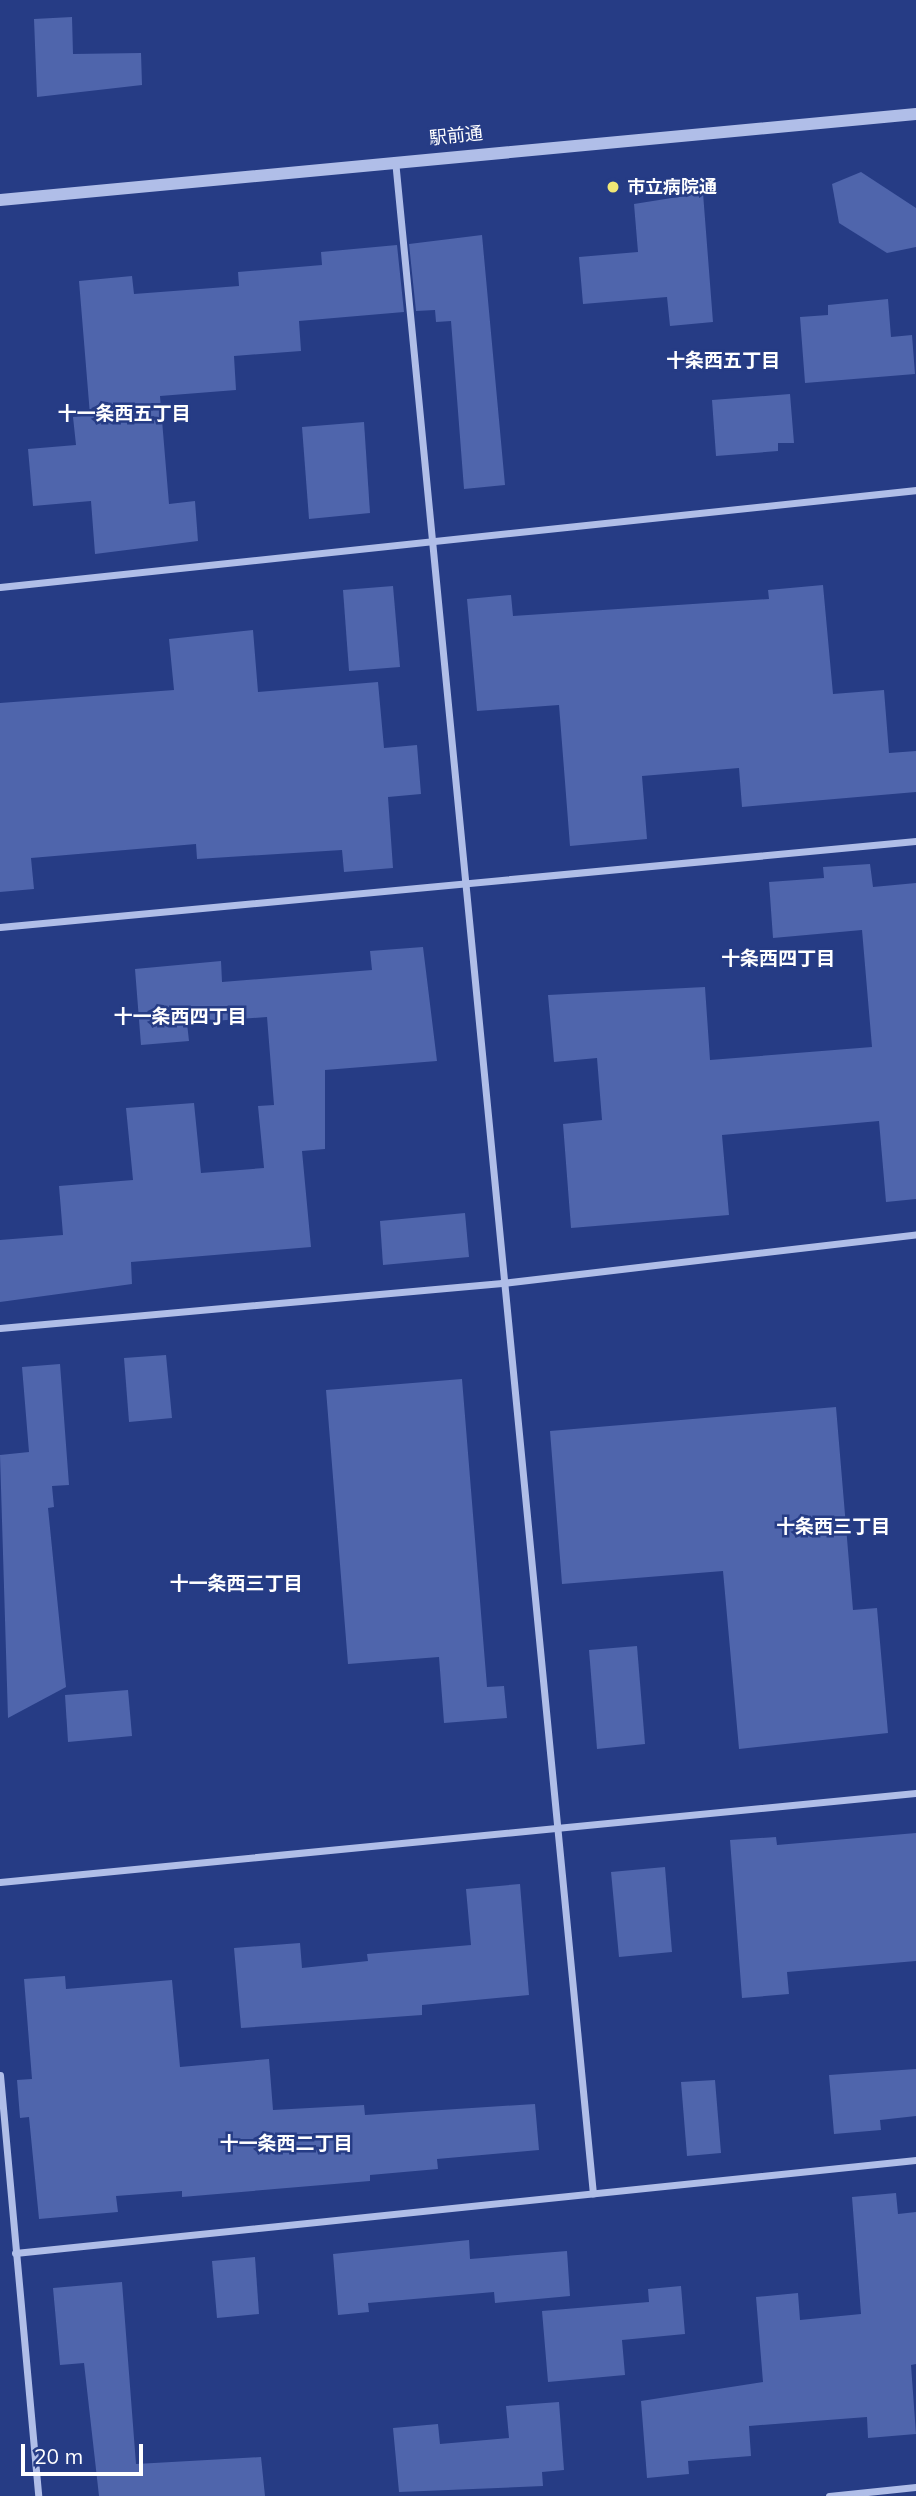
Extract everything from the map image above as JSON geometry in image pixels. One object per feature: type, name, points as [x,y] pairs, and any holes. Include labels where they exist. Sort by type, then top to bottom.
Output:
[{"type":"street","name":"駅前通","points":[[0,200],[395,160],[916,114]]},
{"type":"street","points":[[395,160],[428,541],[559,1826],[593,2193]]},
{"type":"street","points":[[0,587],[916,490]]},
{"type":"street","points":[[0,927],[464,881],[916,841]]},
{"type":"street","points":[[0,1328],[502,1283],[916,1234]]},
{"type":"street","points":[[0,1882],[916,1793]]},
{"type":"street","points":[[0,2075],[38,2496]]},
{"type":"street","points":[[15,2253],[916,2160]]},
{"type":"street","points":[[829,2496],[916,2487]]},
{"type":"building","points":[[72,17],[73,54],[141,53],[142,85],[37,97],[34,19]]},
{"type":"building","points":[[861,172],[916,208],[916,247],[887,253],[839,223],[832,184]]},
{"type":"building","points":[[703,193],[713,322],[670,326],[667,297],[583,304],[579,257],[638,252],[634,204]]},
{"type":"building","points":[[482,235],[505,485],[464,489],[451,321],[436,322],[435,310],[416,311],[409,244]]},
{"type":"building","points":[[397,245],[404,312],[299,321],[301,351],[234,356],[236,390],[160,396],[169,504],[195,501],[198,541],[95,554],[91,501],[33,506],[28,449],[76,445],[73,417],[90,415],[79,281],[132,276],[134,294],[239,286],[238,272],[322,265],[321,252]]},
{"type":"building","points":[[888,299],[891,337],[912,335],[915,374],[805,383],[800,317],[828,315],[828,305]]},
{"type":"building","points":[[790,394],[794,443],[778,443],[778,451],[716,456],[712,400]]},
{"type":"building","points":[[364,422],[370,513],[309,519],[302,427]]},
{"type":"building","points":[[823,585],[833,694],[884,690],[889,753],[916,751],[916,792],[742,807],[739,768],[642,776],[647,839],[570,846],[559,705],[477,711],[467,599],[511,595],[513,616],[769,599],[768,590]]},
{"type":"building","points":[[393,586],[400,667],[349,671],[343,590]]},
{"type":"building","points":[[253,630],[258,692],[378,682],[384,748],[417,745],[421,794],[388,797],[393,868],[344,872],[342,850],[197,859],[196,844],[31,858],[34,889],[0,892],[0,703],[174,690],[169,639]]},
{"type":"building","points":[[870,864],[873,887],[916,883],[916,1199],[886,1202],[879,1121],[722,1135],[729,1215],[571,1228],[563,1124],[602,1120],[597,1058],[554,1062],[548,995],[705,987],[710,1060],[872,1047],[862,930],[773,938],[769,882],[824,878],[823,867]]},
{"type":"building","points":[[423,947],[437,1061],[325,1070],[325,1149],[302,1151],[311,1247],[131,1262],[132,1284],[0,1302],[0,1240],[63,1235],[59,1186],[133,1180],[126,1108],[194,1103],[201,1173],[264,1168],[258,1106],[274,1105],[267,1017],[187,1023],[189,1041],[141,1045],[135,969],[221,961],[222,982],[372,970],[370,951]]},
{"type":"building","points":[[465,1213],[469,1257],[383,1265],[380,1221]]},
{"type":"building","points":[[166,1355],[172,1418],[129,1422],[124,1358]]},
{"type":"building","points":[[60,1364],[69,1485],[52,1486],[54,1507],[48,1508],[66,1687],[8,1718],[0,1455],[29,1452],[22,1367]]},
{"type":"building","points":[[462,1379],[487,1687],[504,1686],[507,1718],[444,1723],[439,1657],[348,1664],[326,1390]]},
{"type":"building","points":[[836,1407],[853,1610],[877,1608],[888,1733],[739,1749],[723,1571],[562,1584],[550,1431]]},
{"type":"building","points":[[637,1646],[645,1744],[597,1749],[589,1650]]},
{"type":"building","points":[[128,1690],[132,1736],[68,1742],[65,1695]]},
{"type":"building","points":[[916,1833],[916,1961],[787,1972],[789,1994],[742,1998],[730,1840],[776,1837],[777,1845]]},
{"type":"building","points":[[665,1867],[672,1952],[619,1957],[611,1872]]},
{"type":"building","points":[[520,1884],[529,1995],[422,2005],[422,2015],[241,2028],[234,1948],[300,1943],[302,1968],[368,1961],[367,1954],[471,1945],[466,1889]]},
{"type":"building","points":[[65,1976],[66,1989],[172,1980],[180,2067],[269,2059],[273,2110],[364,2105],[365,2115],[535,2104],[539,2150],[437,2159],[438,2169],[370,2175],[370,2181],[182,2197],[182,2191],[116,2196],[118,2212],[39,2219],[29,2117],[20,2118],[17,2080],[32,2079],[24,1979]]},
{"type":"building","points":[[916,2069],[916,2116],[880,2120],[881,2130],[834,2134],[829,2075]]},
{"type":"building","points":[[715,2080],[721,2153],[687,2156],[681,2082]]},
{"type":"building","points":[[896,2193],[898,2214],[916,2212],[916,2364],[911,2365],[916,2434],[868,2438],[867,2417],[749,2426],[751,2456],[688,2461],[689,2474],[647,2478],[641,2401],[763,2382],[756,2297],[798,2293],[800,2320],[861,2314],[852,2197]]},
{"type":"building","points":[[469,2240],[470,2259],[567,2251],[570,2296],[495,2303],[494,2292],[368,2303],[369,2312],[338,2315],[333,2254]]},
{"type":"building","points":[[255,2257],[259,2314],[217,2318],[212,2261]]},
{"type":"building","points":[[122,2282],[136,2464],[261,2457],[265,2496],[99,2496],[84,2363],[60,2365],[53,2288]]},
{"type":"building","points":[[681,2286],[685,2334],[622,2340],[625,2375],[548,2382],[542,2311],[649,2302],[648,2289]]},
{"type":"building","points":[[559,2402],[564,2470],[542,2472],[543,2486],[399,2492],[393,2428],[438,2424],[440,2444],[509,2438],[506,2406]]},
{"type":"place","name":"市立病院通","points":[[613,187]]},
{"type":"district","name":"十条西五丁目","points":[[723,361]]},
{"type":"district","name":"十一条西五丁目","points":[[124,414]]},
{"type":"district","name":"十条西四丁目","points":[[778,959]]},
{"type":"district","name":"十一条西四丁目","points":[[180,1017]]},
{"type":"district","name":"十条西三丁目","points":[[833,1527]]},
{"type":"district","name":"十一条西三丁目","points":[[236,1584]]},
{"type":"district","name":"十一条西二丁目","points":[[286,2144]]}]
